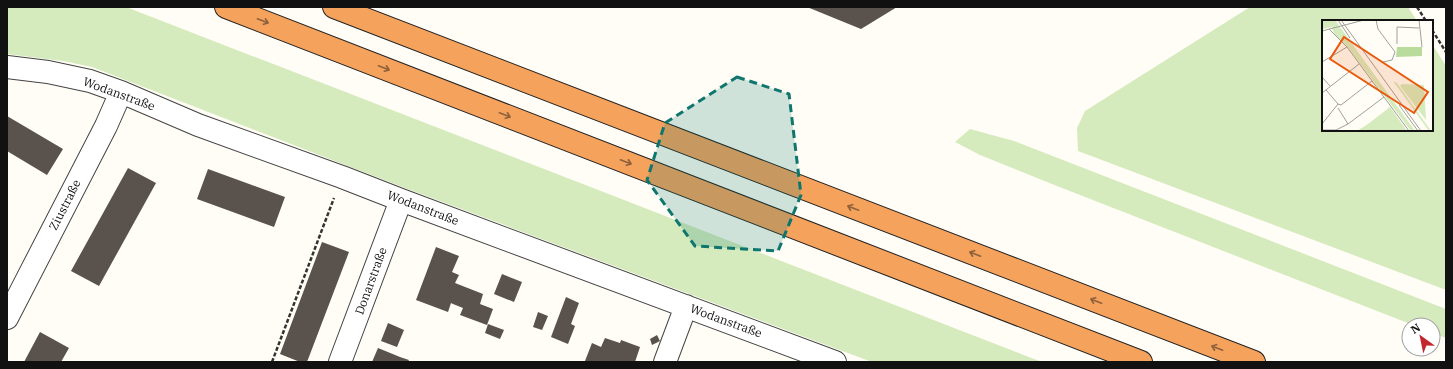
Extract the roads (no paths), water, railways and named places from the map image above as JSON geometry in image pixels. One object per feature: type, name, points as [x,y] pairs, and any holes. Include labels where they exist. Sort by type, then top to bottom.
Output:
[{"type":"highway","points":[[226,7],[1141,362]]},
{"type":"highway","points":[[334,7],[1254,362]]},
{"type":"street","name":"Wodanstraße","points":[[7,67],[48,72],[90,81],[121,92],[198,125],[342,177],[835,362]]},
{"type":"street","name":"Ziustraße","points":[[7,318],[106,126],[121,92]]},
{"type":"street","name":"Donarstraße","points":[[340,362],[401,200]]},
{"type":"street","points":[[665,362],[686,306]]}]
